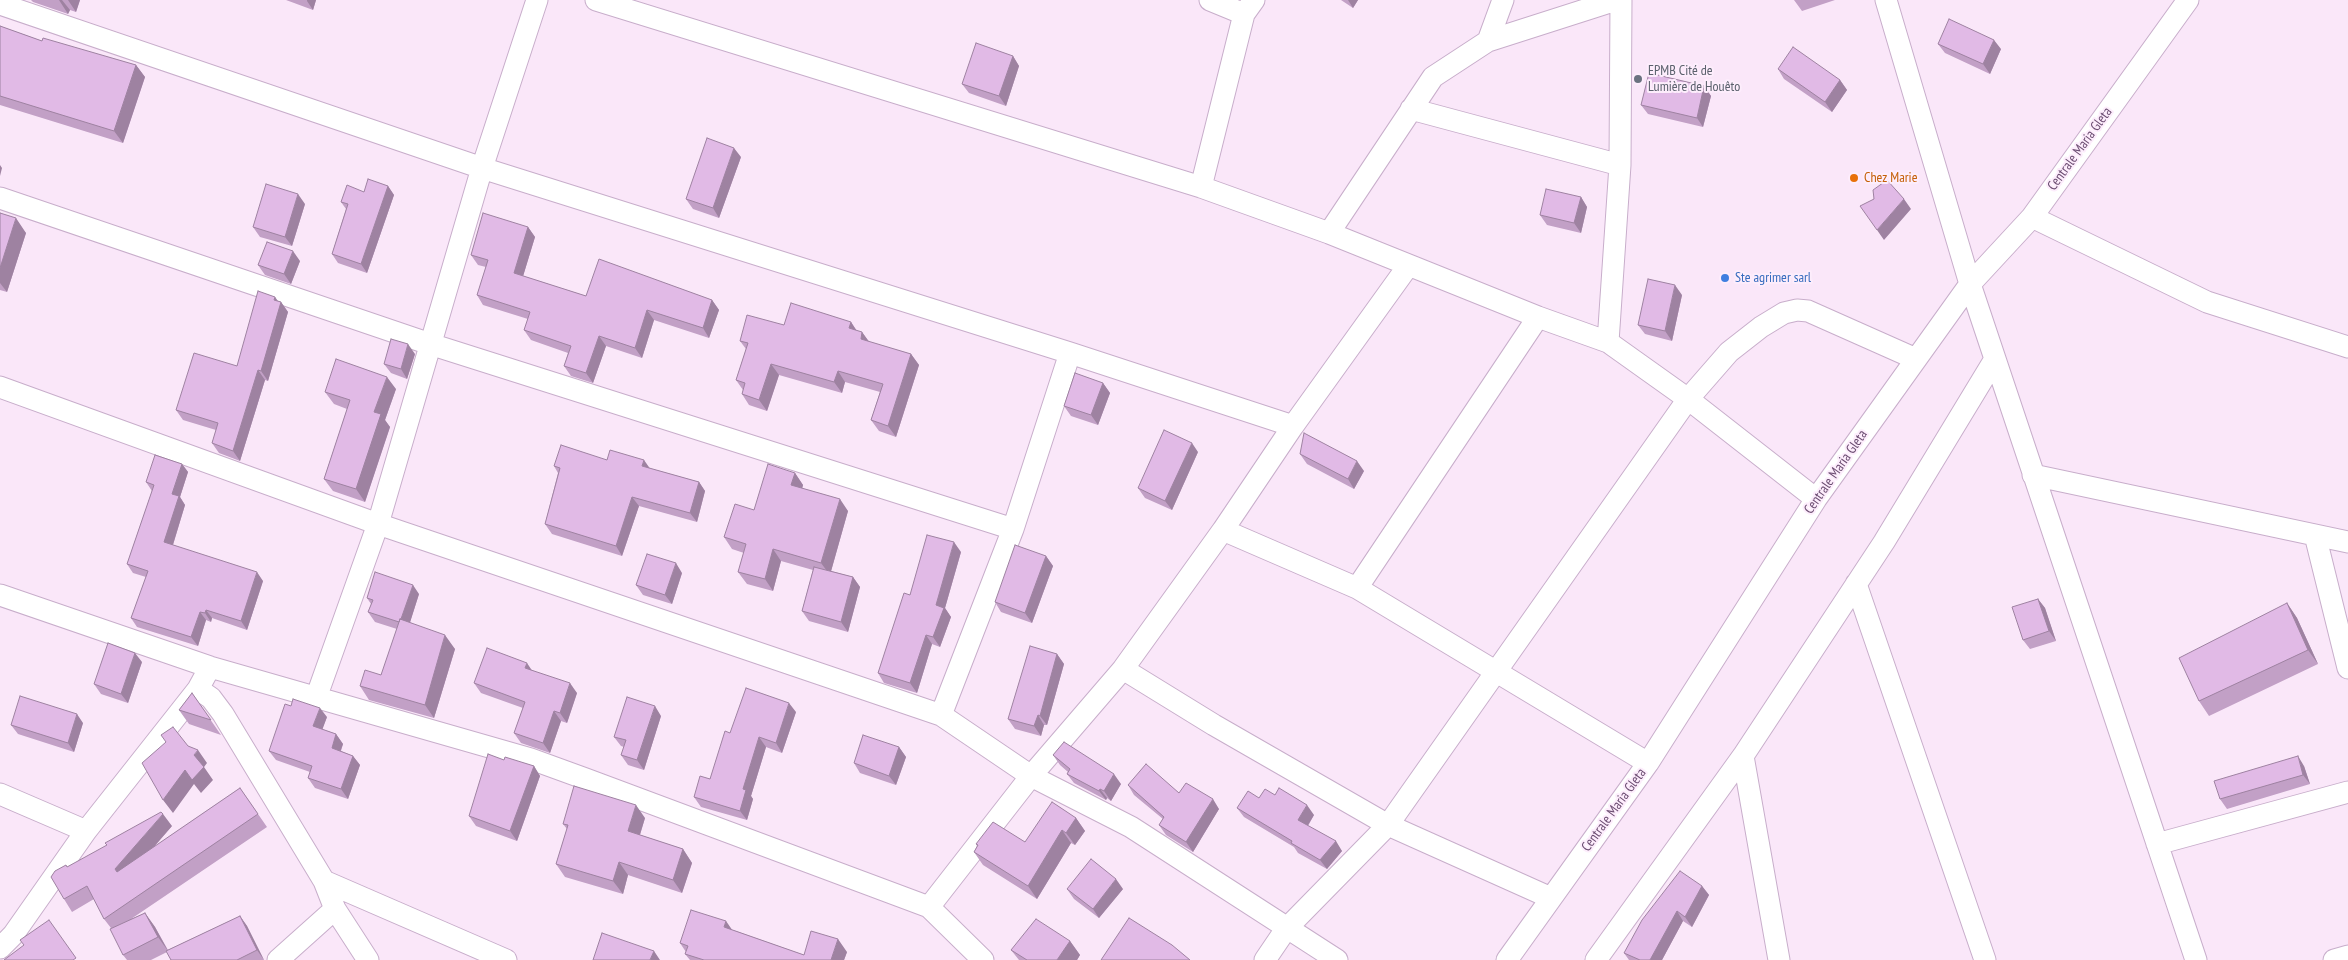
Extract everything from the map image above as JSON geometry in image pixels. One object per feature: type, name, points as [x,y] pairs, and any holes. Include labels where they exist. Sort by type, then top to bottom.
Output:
[{"type":"street","points":[[316,698],[378,524],[482,168],[536,0]]},
{"type":"street","points":[[596,0],[1201,187],[1328,233],[1538,317],[1608,342],[1688,399],[1816,499]]},
{"type":"street","points":[[1201,187],[1249,7],[1210,0]]},
{"type":"street","points":[[1488,41],[1503,0]]},
{"type":"street","points":[[1328,233],[1434,77],[1488,41],[1616,0]]},
{"type":"street","points":[[1608,342],[1620,165],[1621,0]]},
{"type":"street","points":[[1886,0],[1970,284],[2196,960]]},
{"type":"street","name":"Centrale Maria Gleta","points":[[1507,960],[1648,763],[1816,499],[1970,284],[2032,217],[2188,0]]},
{"type":"street","points":[[0,4],[482,168],[1070,353],[1293,426]]},
{"type":"street","points":[[1411,109],[1620,165]]},
{"type":"street","points":[[0,198],[430,344],[1013,529]]},
{"type":"street","points":[[2032,217],[2207,302],[2348,347]]},
{"type":"street","points":[[929,907],[1031,776],[1123,669],[1223,530],[1293,426],[1408,266]]},
{"type":"street","points":[[1265,960],[1286,929],[1388,825],[1688,399],[1728,352],[1761,327],[1784,314],[1797,310],[1808,311],[1916,359]]},
{"type":"street","points":[[1357,588],[1538,317]]},
{"type":"street","points":[[941,715],[1013,529],[1070,353]]},
{"type":"street","points":[[1596,960],[1743,756],[1856,584],[1995,359]]},
{"type":"street","points":[[0,387],[378,524],[941,715],[1031,776],[1130,827],[1337,960]]},
{"type":"street","points":[[2033,475],[2348,542]]},
{"type":"street","points":[[1223,530],[1357,588],[1497,670],[1648,763]]},
{"type":"street","points":[[2315,535],[2348,668]]},
{"type":"street","points":[[1856,584],[1985,960]]},
{"type":"street","points":[[0,595],[210,667],[540,763],[929,907],[983,960]]},
{"type":"street","points":[[0,948],[13,935],[86,831],[198,689],[210,667]]},
{"type":"street","points":[[1123,669],[1214,725],[1388,825],[1551,898]]},
{"type":"street","points":[[198,689],[211,698],[223,714],[324,881],[336,909],[368,960]]},
{"type":"street","points":[[1743,756],[1779,960]]},
{"type":"street","points":[[2157,844],[2348,792]]},
{"type":"street","points":[[0,794],[86,831]]},
{"type":"street","points":[[324,881],[506,960]]},
{"type":"street","points":[[278,960],[336,909]]},
{"type":"street","points":[[2334,960],[2348,956]]},
{"type":"building","points":[[1949,19],[1994,40],[1983,64],[1938,44]]},
{"type":"building","points":[[0,26],[42,41],[43,38],[136,65],[114,131],[0,96]]},
{"type":"building","points":[[976,43],[1013,56],[999,96],[962,84]]},
{"type":"building","points":[[1793,47],[1840,80],[1825,102],[1778,69]]},
{"type":"building","points":[[1649,73],[1704,86],[1697,118],[1641,105]]},
{"type":"building","points":[[707,138],[734,148],[713,208],[686,199]]},
{"type":"building","points":[[368,179],[388,186],[361,264],[332,254],[348,204],[341,202],[347,185],[364,192]]},
{"type":"building","points":[[1887,180],[1904,199],[1877,230],[1860,206],[1874,199],[1873,190]]},
{"type":"building","points":[[266,184],[298,194],[285,237],[253,227]]},
{"type":"building","points":[[1546,189],[1581,197],[1574,223],[1540,215]]},
{"type":"building","points":[[0,213],[16,218],[0,268]]},
{"type":"building","points":[[483,213],[528,227],[514,273],[586,296],[599,259],[712,300],[703,328],[647,310],[635,348],[599,336],[586,373],[564,366],[571,346],[524,330],[530,312],[477,295],[488,260],[471,255]]},
{"type":"building","points":[[267,242],[293,251],[284,274],[258,265]]},
{"type":"building","points":[[1648,279],[1675,285],[1665,331],[1638,325]]},
{"type":"building","points":[[258,291],[275,297],[274,300],[281,302],[261,371],[258,370],[233,451],[212,443],[218,423],[176,410],[194,353],[237,366]]},
{"type":"building","points":[[791,303],[851,322],[849,328],[862,332],[861,339],[911,354],[888,426],[871,420],[883,384],[838,371],[834,382],[771,364],[759,400],[742,394],[745,383],[736,380],[748,343],[740,341],[747,315],[784,325]]},
{"type":"building","points":[[391,339],[408,344],[401,369],[384,364]]},
{"type":"building","points":[[336,359],[387,377],[374,412],[381,414],[356,489],[324,479],[350,400],[325,392]]},
{"type":"building","points":[[1075,373],[1103,383],[1091,415],[1064,406]]},
{"type":"building","points":[[1164,430],[1192,443],[1165,501],[1138,488]]},
{"type":"building","points":[[1304,433],[1357,461],[1348,479],[1300,454]]},
{"type":"building","points":[[561,445],[607,460],[610,450],[644,460],[642,466],[699,482],[690,513],[632,497],[616,546],[545,524],[560,468],[554,466]]},
{"type":"building","points":[[155,455],[182,464],[172,494],[179,496],[164,542],[257,572],[241,621],[206,610],[205,613],[200,612],[191,637],[131,618],[148,571],[127,564],[154,485],[146,482]]},
{"type":"building","points":[[768,464],[795,473],[791,485],[840,499],[821,563],[773,549],[765,579],[738,572],[746,544],[724,537],[735,504],[754,510]]},
{"type":"building","points":[[927,535],[954,542],[936,605],[944,608],[933,637],[926,635],[910,683],[878,673],[904,593],[910,595]]},
{"type":"building","points":[[1015,545],[1046,556],[1025,613],[995,602]]},
{"type":"building","points":[[647,554],[676,563],[665,595],[636,585]]},
{"type":"building","points":[[814,567],[853,577],[841,622],[802,611]]},
{"type":"building","points":[[375,572],[413,585],[399,622],[368,612],[373,600],[367,598]]},
{"type":"building","points":[[2038,599],[2049,631],[2023,640],[2012,607]]},
{"type":"building","points":[[2287,603],[2308,650],[2199,701],[2179,658]]},
{"type":"building","points":[[400,619],[445,635],[425,705],[360,686],[365,670],[381,675]]},
{"type":"building","points":[[108,643],[135,653],[121,694],[94,684]]},
{"type":"building","points":[[1030,646],[1057,654],[1040,716],[1038,715],[1034,726],[1008,719]]},
{"type":"building","points":[[487,648],[527,663],[525,668],[570,683],[560,713],[554,711],[543,743],[514,733],[525,702],[474,683]]},
{"type":"building","points":[[746,688],[789,703],[776,743],[759,737],[743,789],[746,790],[740,811],[694,797],[700,776],[710,779],[725,731],[730,733]]},
{"type":"building","points":[[192,693],[211,720],[179,710]]},
{"type":"building","points":[[20,696],[77,714],[68,743],[11,725]]},
{"type":"building","points":[[627,697],[655,706],[637,760],[621,755],[626,740],[614,737]]},
{"type":"building","points":[[293,699],[320,708],[313,726],[336,734],[332,748],[353,756],[341,789],[308,778],[312,766],[269,751],[285,704],[291,706]]},
{"type":"building","points":[[173,727],[188,746],[198,750],[194,755],[204,767],[192,780],[185,770],[163,800],[142,763],[166,742],[161,735]]},
{"type":"building","points":[[863,735],[899,747],[889,776],[854,763]]},
{"type":"building","points":[[1064,742],[1114,774],[1104,791],[1100,789],[1099,791],[1067,774],[1070,769],[1053,755]]},
{"type":"building","points":[[488,754],[504,760],[505,757],[534,766],[510,831],[469,816]]},
{"type":"building","points":[[2298,756],[2303,775],[2220,799],[2214,781]]},
{"type":"building","points":[[1146,764],[1179,793],[1186,783],[1213,799],[1186,842],[1159,825],[1164,817],[1128,785]]},
{"type":"building","points":[[574,786],[636,805],[628,831],[683,849],[673,880],[619,862],[613,881],[556,864],[568,825],[563,824]]},
{"type":"building","points":[[240,788],[258,814],[104,919],[87,886],[64,899],[51,877],[55,871],[66,865],[67,867],[107,845],[105,843],[161,812],[163,814],[115,869],[117,872]]},
{"type":"building","points":[[1279,788],[1307,805],[1298,820],[1336,841],[1320,860],[1237,808],[1248,791],[1259,798],[1265,789],[1275,795]]},
{"type":"building","points":[[1052,802],[1076,818],[1066,833],[1062,830],[1028,886],[974,852],[978,845],[976,844],[993,822],[1025,842]]},
{"type":"building","points":[[1091,859],[1116,879],[1093,909],[1067,889]]},
{"type":"building","points":[[1680,871],[1702,886],[1685,917],[1677,911],[1650,960],[1640,960],[1624,953],[1642,920]]},
{"type":"building","points":[[691,910],[726,921],[724,927],[804,955],[811,931],[838,939],[831,960],[704,960],[685,954],[688,946],[680,943]]},
{"type":"building","points":[[145,913],[158,937],[123,955],[110,929]]},
{"type":"building","points":[[240,916],[257,950],[237,960],[171,960],[166,951]]},
{"type":"building","points":[[1129,918],[1172,945],[1190,960],[1101,960]]},
{"type":"building","points":[[1036,919],[1070,941],[1057,960],[1027,960],[1011,950]]},
{"type":"building","points":[[49,920],[76,958],[73,960],[4,960],[24,945],[20,940]]},
{"type":"building","points":[[602,933],[654,951],[650,960],[593,960]]},
{"type":"place","name":"EPMB Cité de Lumière de Houêto","points":[[1638,79]]},
{"type":"place","name":"Chez Marie","points":[[1854,178]]},
{"type":"place","name":"Ste agrimer sarl","points":[[1725,278]]}]
